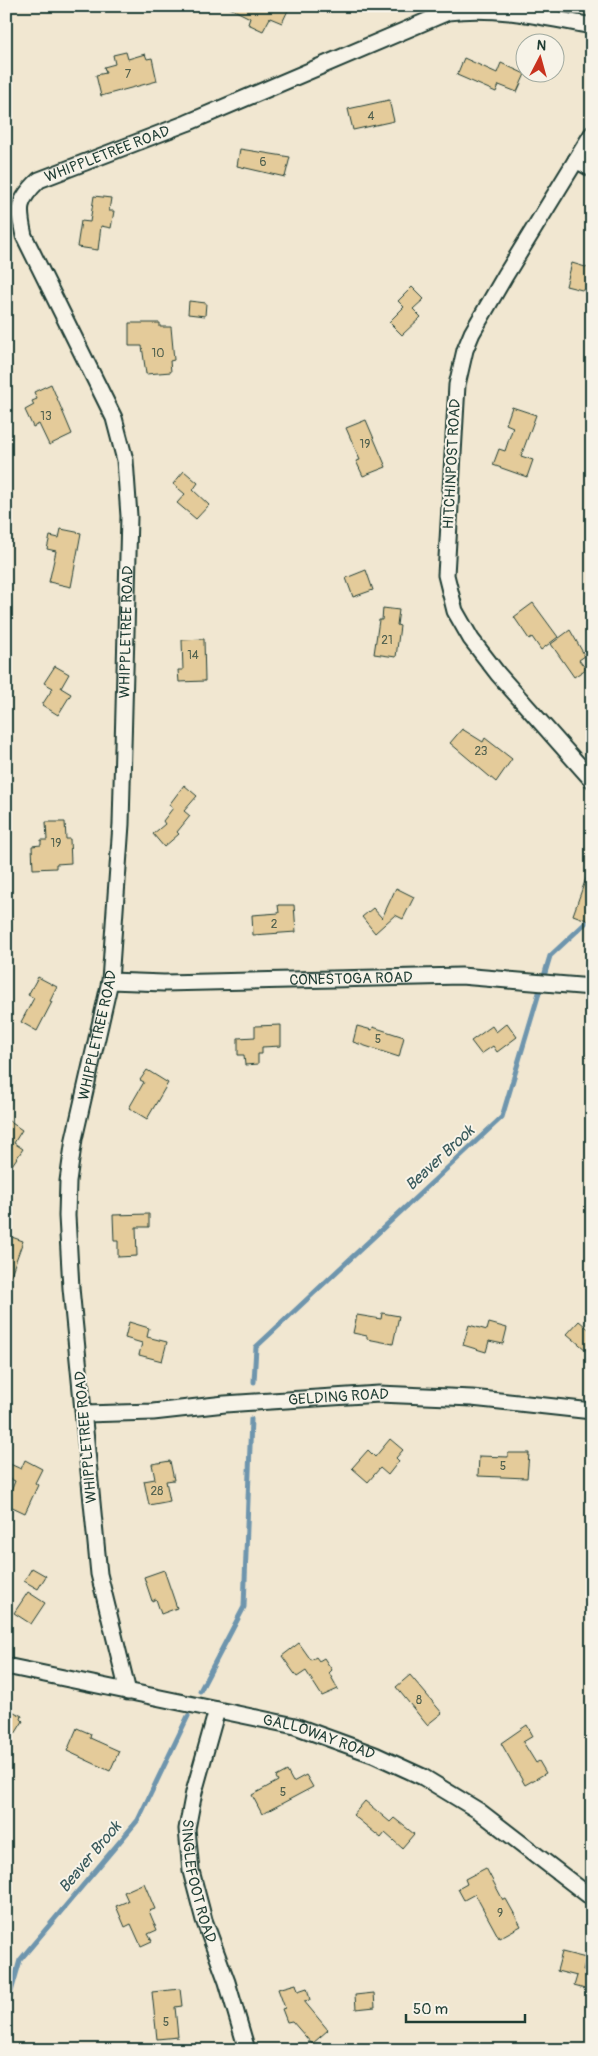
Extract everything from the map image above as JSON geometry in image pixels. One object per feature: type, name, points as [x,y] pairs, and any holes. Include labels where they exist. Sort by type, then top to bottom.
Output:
[{"type":"street","name":"WHIPPLETREE ROAD","points":[[128,1692],[99,1574],[85,1414],[71,1288],[68,1181],[74,1139],[110,981],[120,824],[129,516],[125,460],[114,418],[24,236],[19,212],[26,192],[38,180],[187,123],[448,12],[472,9],[512,11],[592,26]]},
{"type":"street","name":"HITCHINPOST ROAD","points":[[592,134],[496,292],[472,333],[465,350],[457,385],[446,575],[455,611],[475,644],[498,674],[592,780]]},
{"type":"street","points":[[576,160],[592,169]]},
{"type":"street","name":"CONESTOGA ROAD","points":[[110,981],[164,983],[461,976],[592,986]]},
{"type":"street","name":"GELDING ROAD","points":[[85,1414],[153,1412],[379,1394],[472,1398],[592,1411]]},
{"type":"street","name":"GALLOWAY ROAD","points":[[6,1666],[295,1726],[375,1755],[423,1777],[479,1811],[592,1898]]},
{"type":"street","name":"SINGLEFOOT ROAD","points":[[217,1710],[194,1792],[188,1829],[192,1871],[204,1920],[227,1982],[247,2050]]},
{"type":"building","points":[[226,6],[290,6],[282,23],[270,18],[263,31],[248,24],[250,18]]},
{"type":"building","points":[[126,52],[128,59],[145,54],[147,59],[152,58],[157,81],[101,96],[96,75],[106,73],[104,67],[115,64],[113,55]]},
{"type":"building","points":[[464,58],[497,73],[501,63],[516,70],[516,82],[521,82],[517,92],[499,85],[496,92],[457,75]]},
{"type":"building","points":[[389,100],[394,121],[353,130],[348,109]]},
{"type":"building","points":[[240,149],[290,157],[285,177],[237,166]]},
{"type":"building","points":[[94,196],[111,198],[109,211],[114,211],[111,228],[101,226],[98,250],[77,247],[81,221],[90,222]]},
{"type":"building","points":[[572,263],[592,269],[586,291],[566,286]]},
{"type":"building","points":[[412,287],[424,299],[413,309],[421,317],[402,335],[389,322],[404,307],[398,301]]},
{"type":"building","points":[[189,301],[206,303],[205,316],[188,314]]},
{"type":"building","points":[[129,323],[160,323],[160,327],[171,327],[174,360],[170,361],[171,372],[146,374],[142,346],[129,346]]},
{"type":"building","points":[[51,384],[72,434],[49,445],[39,424],[33,427],[25,410],[34,405],[32,401],[37,399],[34,392]]},
{"type":"building","points":[[512,407],[536,415],[521,456],[533,460],[527,477],[493,465],[499,449],[505,451],[513,427],[506,424]]},
{"type":"building","points":[[366,420],[386,467],[363,476],[356,461],[360,460],[346,428]]},
{"type":"building","points":[[184,471],[198,483],[193,490],[209,505],[196,519],[177,503],[185,494],[173,484]]},
{"type":"building","points":[[61,529],[81,533],[71,587],[49,582],[56,551],[47,549],[50,536],[59,538]]},
{"type":"building","points":[[366,570],[373,590],[353,597],[346,578]]},
{"type":"building","points":[[533,603],[558,637],[541,650],[532,637],[529,639],[514,617]]},
{"type":"building","points":[[383,608],[399,610],[397,625],[400,626],[396,657],[374,654],[379,620],[382,620]]},
{"type":"building","points":[[570,630],[585,656],[579,660],[586,669],[574,677],[551,644]]},
{"type":"building","points":[[204,639],[205,681],[179,682],[178,670],[183,670],[182,640]]},
{"type":"building","points":[[55,666],[69,674],[61,688],[71,694],[58,715],[42,705],[53,688],[44,683]]},
{"type":"building","points":[[462,729],[483,742],[485,738],[512,759],[496,782],[450,743]]},
{"type":"building","points":[[184,785],[197,796],[184,811],[190,816],[177,832],[179,834],[164,847],[153,834],[165,824],[163,821],[173,808],[169,805]]},
{"type":"building","points":[[46,822],[65,822],[66,839],[70,839],[71,863],[56,864],[56,868],[33,869],[32,846],[41,845],[41,840],[47,840]]},
{"type":"building","points":[[590,867],[592,867],[592,922],[573,915]]},
{"type":"building","points":[[396,888],[414,897],[403,919],[395,915],[375,933],[362,917],[373,908],[382,918]]},
{"type":"building","points":[[278,905],[294,905],[296,932],[253,935],[252,915],[279,913]]},
{"type":"building","points":[[38,977],[57,987],[50,1001],[52,1002],[37,1031],[21,1022],[34,998],[28,995]]},
{"type":"building","points":[[507,1023],[517,1037],[497,1052],[493,1046],[481,1054],[471,1041],[492,1026],[496,1032]]},
{"type":"building","points":[[281,1025],[281,1046],[262,1047],[262,1054],[258,1054],[258,1064],[245,1065],[244,1055],[238,1055],[238,1038],[255,1037],[255,1026]]},
{"type":"building","points":[[357,1026],[372,1030],[373,1027],[404,1037],[399,1057],[353,1042]]},
{"type":"building","points":[[147,1070],[168,1083],[147,1119],[129,1108],[144,1082],[140,1080]]},
{"type":"building","points":[[6,1119],[22,1130],[14,1143],[23,1149],[6,1174]]},
{"type":"building","points":[[149,1214],[149,1227],[136,1227],[137,1256],[118,1257],[118,1241],[114,1241],[113,1215]]},
{"type":"building","points":[[6,1235],[23,1241],[8,1283],[6,1283]]},
{"type":"building","points":[[382,1313],[399,1316],[393,1344],[367,1339],[367,1336],[353,1333],[357,1315],[381,1319]]},
{"type":"building","points":[[579,1321],[592,1332],[592,1355],[567,1334]]},
{"type":"building","points":[[129,1322],[149,1328],[147,1337],[167,1342],[162,1361],[139,1355],[142,1343],[125,1338]]},
{"type":"building","points":[[489,1323],[507,1328],[503,1344],[489,1341],[486,1352],[463,1345],[469,1325],[487,1330]]},
{"type":"building","points":[[390,1439],[403,1450],[396,1458],[399,1461],[388,1475],[380,1468],[368,1482],[352,1468],[368,1450],[375,1457]]},
{"type":"building","points":[[508,1453],[529,1453],[527,1478],[478,1476],[479,1456],[508,1457]]},
{"type":"building","points":[[25,1460],[42,1469],[35,1483],[38,1485],[25,1513],[6,1504],[15,1481],[6,1477],[6,1473],[10,1464],[21,1469]]},
{"type":"building","points":[[170,1461],[174,1480],[166,1481],[170,1501],[149,1505],[144,1481],[155,1479],[152,1464]]},
{"type":"building","points":[[32,1568],[46,1576],[38,1589],[24,1581]]},
{"type":"building","points":[[164,1570],[177,1608],[161,1614],[156,1599],[152,1601],[144,1577]]},
{"type":"building","points":[[28,1592],[45,1603],[31,1624],[14,1613]]},
{"type":"building","points":[[299,1643],[311,1660],[316,1657],[319,1661],[324,1658],[332,1670],[329,1673],[338,1689],[322,1696],[306,1671],[297,1677],[282,1656]]},
{"type":"building","points":[[410,1675],[442,1713],[427,1725],[396,1687]]},
{"type":"building","points":[[6,1708],[22,1716],[21,1719],[23,1721],[15,1734],[6,1729]]},
{"type":"building","points":[[527,1725],[533,1736],[523,1742],[536,1763],[539,1761],[546,1773],[525,1785],[501,1743]]},
{"type":"building","points":[[77,1728],[91,1734],[90,1738],[119,1751],[110,1771],[67,1751]]},
{"type":"building","points":[[287,1771],[293,1782],[306,1775],[313,1787],[262,1814],[252,1795],[278,1781],[276,1777]]},
{"type":"building","points":[[365,1801],[390,1822],[394,1818],[414,1834],[402,1848],[385,1833],[381,1838],[353,1815]]},
{"type":"building","points":[[486,1868],[503,1900],[506,1899],[521,1926],[499,1938],[475,1894],[464,1900],[458,1889],[467,1884],[465,1879]]},
{"type":"building","points":[[144,1883],[155,1909],[149,1911],[157,1930],[148,1934],[152,1941],[141,1946],[131,1924],[125,1927],[116,1906],[128,1901],[124,1892]]},
{"type":"building","points":[[562,1952],[586,1958],[583,1970],[592,1972],[592,1991],[574,1986],[577,1976],[557,1971]]},
{"type":"building","points":[[296,1984],[298,1991],[307,1988],[310,2000],[304,2001],[328,2030],[312,2044],[292,2021],[287,2022],[282,2009],[285,2008],[278,1989]]},
{"type":"building","points":[[180,1989],[182,2006],[175,2007],[178,2037],[157,2039],[152,1992]]},
{"type":"building","points":[[374,1993],[375,2007],[356,2009],[355,1995]]},
{"type":"waterway","name":"Beaver Brook","points":[[254,1382],[256,1347],[502,1117],[550,956],[592,917]]},
{"type":"waterway","name":"Beaver Brook","points":[[200,1691],[244,1607],[251,1419]]},
{"type":"waterway","name":"Beaver Brook","points":[[6,2009],[20,1960],[138,1820],[188,1716]]}]
